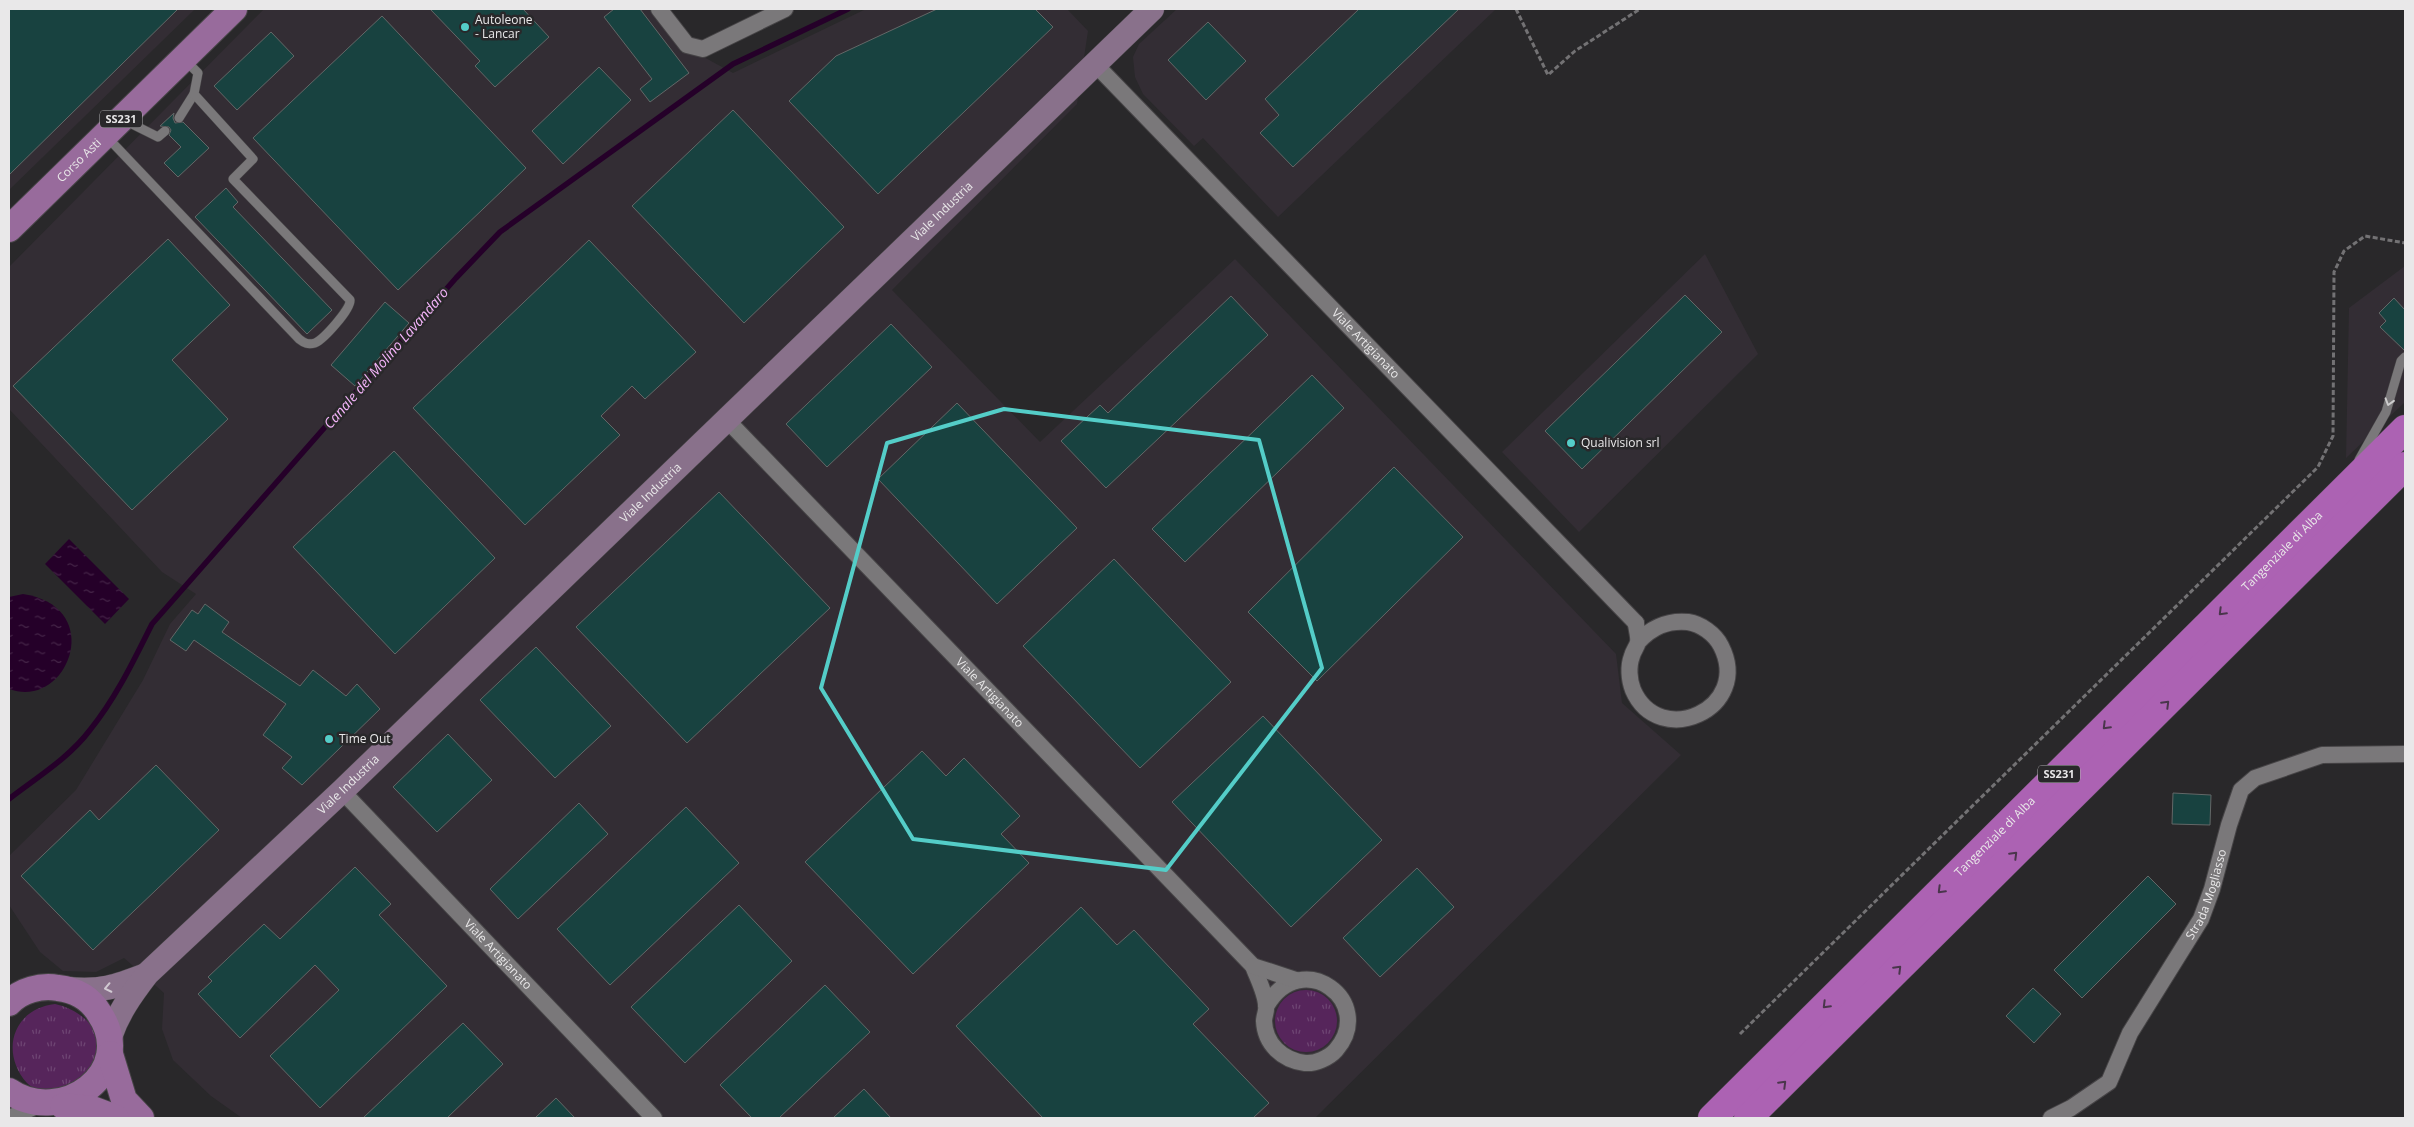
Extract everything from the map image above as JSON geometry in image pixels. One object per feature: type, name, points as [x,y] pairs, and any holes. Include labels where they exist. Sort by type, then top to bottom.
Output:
[{"type":"highway","name":"Tangenziale di Alba","points":[[1712,1118],[2405,429]]},
{"type":"highway","name":"Tangenziale di Alba","points":[[1748,1118],[2405,466]]},
{"type":"main road","name":"Corso Asti","points":[[9,229],[234,9]]},
{"type":"main road","points":[[15,994],[48,986],[68,989],[83,996],[96,1007],[105,1021],[124,1100],[141,1118]]},
{"type":"main road","points":[[50,1106],[80,1099],[95,1088],[105,1072],[110,1046]]},
{"type":"main road","points":[[9,1091],[23,1102],[92,1109],[116,1118]]},
{"type":"street","points":[[659,9],[687,45],[703,49],[785,9]]},
{"type":"street","name":"Viale Industria","points":[[110,1046],[117,1016],[128,998],[147,974],[342,791],[1152,9]]},
{"type":"street","name":"Viale Artigianato","points":[[1095,64],[1636,623]]},
{"type":"street","name":"Viale Artigianato","points":[[726,419],[1253,966]]},
{"type":"street","points":[[1638,642],[1636,623],[1658,625],[1675,621],[1691,622],[1706,629],[1718,641],[1726,656],[1727,680],[1725,688],[1716,702],[1704,713],[1688,719],[1671,719],[1656,714],[1642,704],[1633,690],[1629,674],[1631,657],[1638,642],[1647,632],[1658,625]]},
{"type":"street","name":"Strada Mogliasso","points":[[2051,1118],[2071,1108],[2109,1082],[2130,1033],[2201,919],[2241,790],[2255,778],[2322,755],[2405,754]]},
{"type":"street","name":"Viale Artigianato","points":[[342,791],[654,1118]]},
{"type":"street","points":[[1253,966],[1296,980]]},
{"type":"street","points":[[1253,966],[1267,1005]]},
{"type":"street","name":"Viale Industria","points":[[68,989],[91,991],[111,988],[147,974]]},
{"type":"street","points":[[1310,979],[1324,983],[1335,991],[1344,1002],[1348,1015],[1347,1029],[1342,1042],[1334,1053],[1322,1060],[1308,1063],[1294,1061],[1281,1055],[1265,1033],[1264,1019],[1267,1005],[1274,994],[1284,985],[1296,980],[1310,979]]},
{"type":"street","points":[[9,1118],[50,1106]]},
{"type":"lane","points":[[179,118],[194,94],[198,73],[183,58]]},
{"type":"lane","points":[[114,127],[299,339],[306,344],[315,343],[347,311],[351,306],[350,300],[233,179],[253,159],[194,94]]},
{"type":"lane","points":[[114,127],[158,137],[165,131]]},
{"type":"lane","points":[[2339,495],[2386,412],[2401,361],[2405,357]]},
{"type":"path","points":[[1516,9],[1548,75],[1575,51],[1640,9]]},
{"type":"path","points":[[1740,1034],[2318,467],[2333,436],[2334,272],[2344,251],[2365,236],[2405,244]]},
{"type":"highlighted area","points":[[1004,409],[1259,440],[1322,668],[1166,870],[913,839],[821,688],[887,443]]},
{"type":"shaded area","points":[[9,9],[195,9],[9,190]]},
{"type":"shaded area","points":[[264,9],[650,9],[678,43],[733,73],[866,9],[1067,9],[1088,31],[1077,104],[892,290],[1040,442],[1235,259],[1616,654],[1622,703],[1681,755],[1315,1118],[242,1118],[211,1096],[173,1060],[162,1029],[164,993],[124,958],[96,972],[63,971],[40,952],[9,905],[9,856],[76,790],[143,680],[170,624],[196,594],[162,572],[9,409],[9,267]]},
{"type":"shaded area","points":[[1177,9],[1496,9],[1278,217],[1203,138],[1194,146],[1143,94],[1135,77],[1133,57],[1139,44]]},
{"type":"shaded area","points":[[1705,254],[1758,354],[1579,532],[1502,452]]},
{"type":"shaded area","points":[[2405,266],[2405,402],[2346,458],[2349,308]]},
{"type":"green space","points":[[1306,990],[1318,992],[1328,999],[1335,1009],[1337,1021],[1335,1033],[1328,1043],[1318,1050],[1306,1052],[1294,1050],[1284,1043],[1277,1033],[1275,1021],[1277,1009],[1284,999],[1294,992]]},
{"type":"green space","points":[[55,1004],[72,1010],[88,1021],[97,1037],[98,1046],[96,1059],[85,1080],[44,1092],[37,1090],[27,1083],[14,1059],[13,1046],[15,1034],[20,1023],[29,1014],[40,1008]]},
{"type":"water","points":[[69,539],[129,599],[105,624],[45,564]]},
{"type":"water","points":[[23,594],[49,603],[65,617],[71,636],[70,655],[61,672],[48,685],[30,692],[9,689],[9,597]]},
{"type":"building","points":[[9,9],[178,9],[9,175]]},
{"type":"building","points":[[430,9],[523,9],[549,37],[495,87],[475,66],[480,61]]},
{"type":"building","points":[[614,9],[640,9],[689,73],[650,102],[640,89],[652,79],[604,17]]},
{"type":"building","points":[[937,9],[1035,9],[1053,27],[878,194],[789,101],[836,56]]},
{"type":"building","points":[[1359,9],[1459,9],[1293,167],[1260,133],[1279,115],[1265,99]]},
{"type":"building","points":[[382,16],[526,168],[398,290],[253,138]]},
{"type":"building","points":[[1208,22],[1246,61],[1206,100],[1168,60]]},
{"type":"building","points":[[271,32],[294,56],[237,110],[214,86]]},
{"type":"building","points":[[599,67],[631,100],[563,164],[532,131]]},
{"type":"building","points":[[733,110],[844,227],[744,323],[632,206]]},
{"type":"building","points":[[174,113],[175,123],[183,122],[209,148],[178,177],[164,163],[181,147],[169,135],[171,130],[169,127],[160,126]]},
{"type":"building","points":[[226,188],[238,202],[233,207],[332,310],[307,334],[195,217]]},
{"type":"building","points":[[168,239],[230,305],[172,360],[228,419],[132,510],[13,386]]},
{"type":"building","points":[[589,240],[696,352],[645,399],[632,386],[601,416],[620,435],[525,525],[413,408]]},
{"type":"building","points":[[1685,295],[1722,332],[1582,469],[1545,431]]},
{"type":"building","points":[[1231,296],[1268,335],[1106,488],[1061,441],[1100,405],[1108,413]]},
{"type":"building","points":[[2394,298],[2405,310],[2405,351],[2380,327],[2386,321],[2379,313]]},
{"type":"building","points":[[385,302],[409,323],[355,386],[331,365]]},
{"type":"building","points":[[891,324],[932,367],[827,467],[786,424]]},
{"type":"building","points":[[1312,375],[1344,408],[1185,562],[1152,529]]},
{"type":"building","points":[[957,403],[1077,528],[997,604],[878,479]]},
{"type":"building","points":[[394,451],[495,558],[395,654],[293,547]]},
{"type":"building","points":[[1394,467],[1463,537],[1317,681],[1248,612]]},
{"type":"building","points":[[719,492],[830,608],[687,743],[576,627]]},
{"type":"building","points":[[1114,559],[1231,682],[1140,768],[1023,646]]},
{"type":"building","points":[[205,604],[229,622],[222,632],[300,686],[313,670],[346,696],[357,684],[380,709],[302,785],[282,768],[292,757],[263,735],[286,704],[194,640],[186,651],[170,640],[192,610],[198,614]]},
{"type":"building","points":[[536,647],[611,726],[555,778],[480,700]]},
{"type":"building","points":[[1263,716],[1382,840],[1291,927],[1172,802]]},
{"type":"building","points":[[448,734],[492,780],[437,832],[393,787]]},
{"type":"building","points":[[922,751],[946,776],[964,758],[1020,816],[1001,834],[1029,863],[913,974],[805,862]]},
{"type":"building","points":[[156,765],[219,830],[93,950],[21,876],[90,810],[99,820]]},
{"type":"building","points":[[2173,793],[2211,795],[2210,825],[2172,824]]},
{"type":"building","points":[[579,803],[608,834],[518,919],[490,889]]},
{"type":"building","points":[[686,807],[739,863],[610,985],[557,929]]},
{"type":"building","points":[[355,867],[391,904],[379,915],[447,986],[320,1108],[270,1056],[339,990],[315,965],[240,1038],[198,994],[212,981],[208,977],[264,924],[280,939]]},
{"type":"building","points":[[1417,868],[1454,907],[1380,977],[1343,938]]},
{"type":"building","points":[[2148,876],[2176,904],[2082,998],[2054,970]]},
{"type":"building","points":[[739,905],[792,961],[685,1063],[631,1007]]},
{"type":"building","points":[[1081,907],[1117,945],[1134,930],[1209,1009],[1193,1024],[1269,1103],[1253,1118],[1043,1118],[956,1026]]},
{"type":"building","points":[[825,985],[870,1032],[779,1118],[752,1118],[720,1085]]},
{"type":"building","points":[[2033,988],[2061,1014],[2034,1043],[2006,1016]]},
{"type":"building","points":[[463,1023],[503,1064],[447,1118],[363,1118]]},
{"type":"building","points":[[864,1089],[891,1118],[833,1118]]},
{"type":"building","points":[[556,1098],[575,1118],[535,1118]]},
{"type":"waterway","name":"Canale del Molino Lavandaro","points":[[9,799],[52,767],[82,740],[116,692],[152,624],[456,278],[500,232],[733,64],[848,9]]},
{"type":"place","name":"Autoleone - Lancar","points":[[465,27]]},
{"type":"place","name":"Qualivision srl","points":[[1571,443]]},
{"type":"place","name":"Time Out","points":[[329,739]]}]
